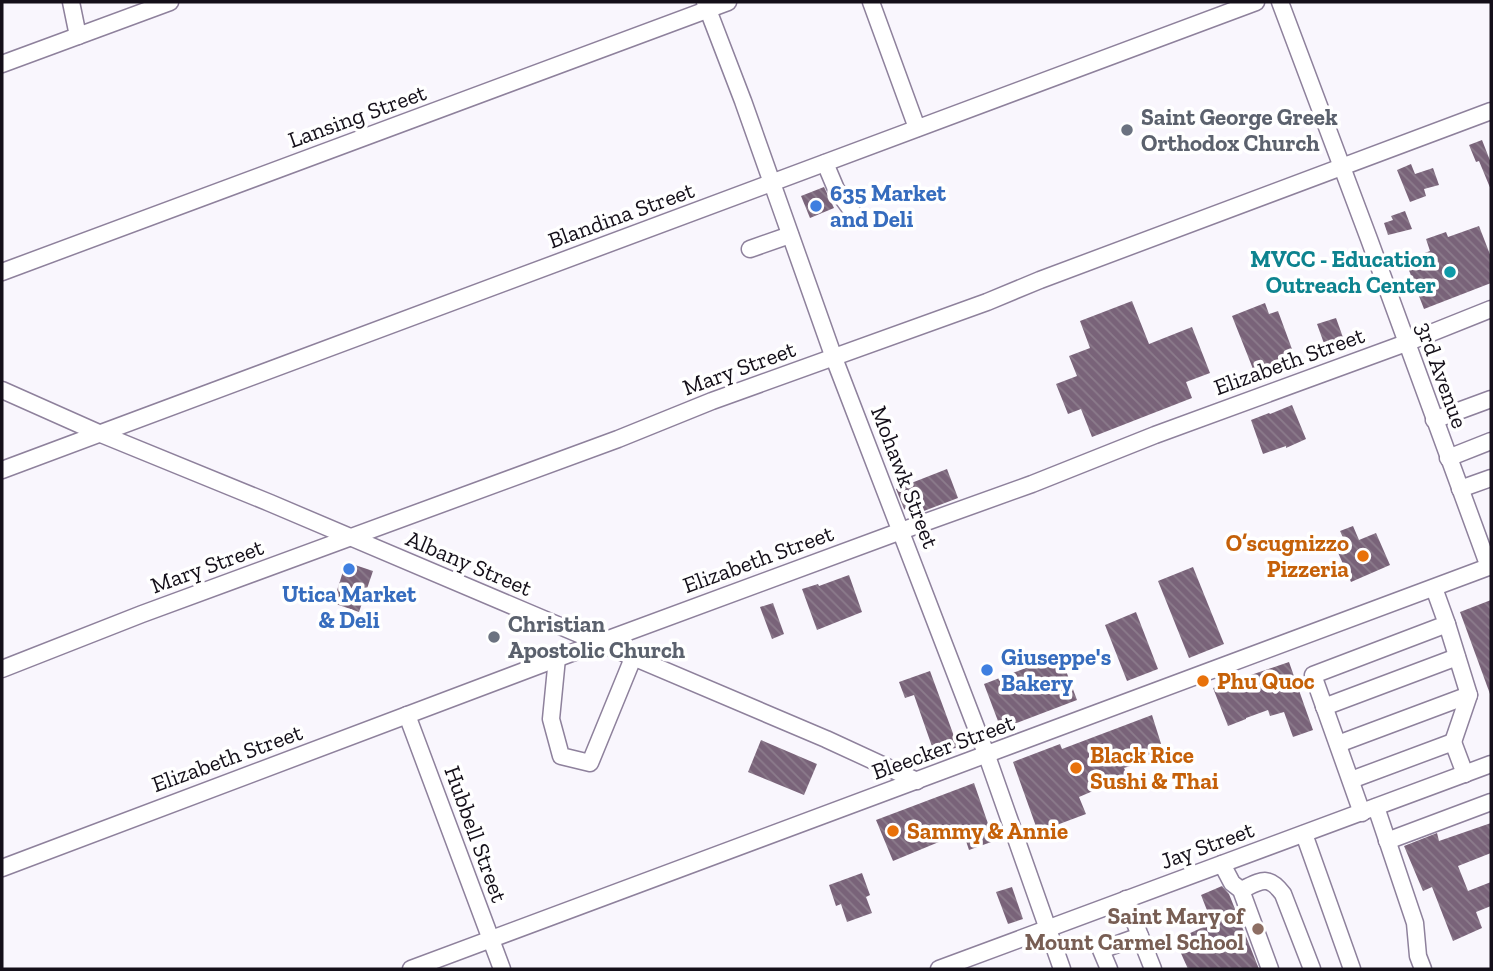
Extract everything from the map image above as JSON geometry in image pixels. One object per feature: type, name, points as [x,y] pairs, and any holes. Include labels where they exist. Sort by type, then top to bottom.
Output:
[{"type":"street","points":[[71,2],[78,36]]},
{"type":"street","points":[[2,64],[170,2]]},
{"type":"street","name":"Lansing Street","points":[[2,272],[706,6],[728,2]]},
{"type":"street","points":[[871,2],[916,128]]},
{"type":"street","name":"Blandina Street","points":[[2,470],[1256,2]]},
{"type":"street","name":"3rd Avenue","points":[[1280,2],[1490,567]]},
{"type":"street","name":"Mohawk Street","points":[[706,6],[743,100],[834,358],[987,756],[1062,969]]},
{"type":"street","name":"Mary Street","points":[[2,669],[142,614],[618,439],[712,401],[987,302],[1491,111]]},
{"type":"street","points":[[825,163],[836,189],[852,211]]},
{"type":"street","points":[[750,249],[790,235]]},
{"type":"street","name":"Elizabeth Street","points":[[2,868],[598,643],[1032,484],[1491,309]]},
{"type":"street","name":"Albany Street","points":[[2,390],[826,739],[917,781]]},
{"type":"street","points":[[1434,420],[1491,399]]},
{"type":"street","points":[[1448,458],[1491,442]]},
{"type":"street","points":[[1460,489],[1491,478]]},
{"type":"street","name":"Bleecker Street","points":[[411,969],[1490,567]]},
{"type":"street","points":[[1434,588],[1469,695],[1453,742],[1465,774]]},
{"type":"street","points":[[1423,969],[1418,956],[1415,922],[1387,841],[1351,779],[1313,675],[1447,624]]},
{"type":"street","points":[[1324,707],[1457,657]]},
{"type":"street","points":[[558,658],[551,719],[561,756],[590,763],[633,658]]},
{"type":"street","points":[[1338,744],[1469,695]]},
{"type":"street","name":"Hubbell Street","points":[[407,715],[502,969]]},
{"type":"street","points":[[1351,779],[1453,742]]},
{"type":"street","name":"Jay Street","points":[[939,969],[1491,764]]},
{"type":"street","points":[[1387,841],[1491,802]]},
{"type":"street","points":[[1304,834],[1352,969]]},
{"type":"street","points":[[1222,864],[1232,883],[1241,890],[1270,969]]},
{"type":"street","points":[[1241,890],[1261,881],[1276,884],[1283,894],[1312,969]]},
{"type":"street","points":[[1126,899],[1153,969]]},
{"type":"street","points":[[1109,969],[1101,950],[1140,936]]},
{"type":"building","points":[[1482,140],[1491,163],[1491,190],[1469,145]]},
{"type":"building","points":[[1411,164],[1415,174],[1433,168],[1439,185],[1424,189],[1426,196],[1410,202],[1397,170]]},
{"type":"building","points":[[824,187],[834,208],[810,218],[801,196]]},
{"type":"building","points":[[1405,211],[1412,229],[1388,235],[1384,223],[1393,220],[1391,216]]},
{"type":"building","name":"MVCC - Education Outreach Center","points":[[1479,226],[1491,257],[1491,283],[1424,309],[1405,260],[1430,251],[1426,239],[1446,232],[1448,237]]},
{"type":"building","points":[[1132,301],[1149,344],[1192,327],[1210,373],[1186,382],[1192,398],[1092,437],[1081,409],[1068,414],[1056,384],[1077,376],[1069,356],[1090,348],[1080,321]]},
{"type":"building","points":[[1265,303],[1269,314],[1278,311],[1296,360],[1255,374],[1232,316]]},
{"type":"building","points":[[1336,318],[1345,343],[1326,349],[1317,324]]},
{"type":"building","points":[[1292,405],[1306,439],[1263,454],[1251,420]]},
{"type":"building","points":[[947,469],[958,498],[916,514],[904,509],[896,489]]},
{"type":"building","name":"O’scugnizzo Pizzeria","points":[[1353,526],[1359,540],[1376,533],[1390,565],[1351,582],[1336,548],[1346,544],[1340,531]]},
{"type":"building","points":[[346,562],[373,571],[359,612],[333,603]]},
{"type":"building","points":[[1193,567],[1224,644],[1189,658],[1158,581]]},
{"type":"building","points":[[849,575],[862,612],[817,630],[802,589]]},
{"type":"building","points":[[1491,600],[1491,694],[1490,694],[1460,612]]},
{"type":"building","points":[[773,603],[784,634],[772,639],[760,607]]},
{"type":"building","points":[[1136,612],[1158,669],[1127,681],[1105,625]]},
{"type":"building","points":[[1060,655],[1077,700],[1001,729],[984,684]]},
{"type":"building","points":[[1289,662],[1313,730],[1293,737],[1284,712],[1270,716],[1268,710],[1228,726],[1213,688]]},
{"type":"building","points":[[930,671],[958,747],[935,755],[914,695],[905,698],[899,682]]},
{"type":"building","points":[[1152,715],[1163,750],[1134,760],[1136,764],[1124,768],[1128,776],[1079,797],[1086,814],[1038,832],[1013,762],[1060,744],[1062,749]]},
{"type":"building","points":[[761,740],[817,764],[804,795],[748,772]]},
{"type":"building","points":[[974,783],[994,841],[969,850],[963,832],[893,861],[876,820]]},
{"type":"building","points":[[1491,823],[1491,853],[1458,866],[1468,891],[1491,882],[1491,906],[1476,912],[1482,928],[1453,941],[1432,887],[1423,891],[1404,846],[1437,833],[1439,841]]},
{"type":"building","points":[[862,873],[870,895],[866,897],[872,913],[847,922],[841,904],[836,906],[829,885]]},
{"type":"building","points":[[1222,886],[1229,894],[1259,969],[1188,969],[1175,940],[1212,923],[1201,895]]},
{"type":"building","points":[[1012,887],[1023,919],[1008,924],[996,892]]},
{"type":"place","name":"Saint George Greek Orthodox Church","points":[[1127,130]]},
{"type":"place","name":"635 Market and Deli","points":[[816,206]]},
{"type":"place","name":"MVCC - Education Outreach Center","points":[[1450,272]]},
{"type":"place","name":"O’scugnizzo Pizzeria","points":[[1363,556]]},
{"type":"place","name":"Utica Market & Deli","points":[[349,569]]},
{"type":"place","name":"Christian Apostolic Church","points":[[494,637]]},
{"type":"place","name":"Giuseppe's Bakery","points":[[987,670]]},
{"type":"place","name":"Phu Quoc","points":[[1203,681]]},
{"type":"place","name":"Black Rice Sushi & Thai","points":[[1076,768]]},
{"type":"place","name":"Sammy & Annie","points":[[893,831]]},
{"type":"place","name":"Saint Mary of Mount Carmel School","points":[[1258,929]]}]
